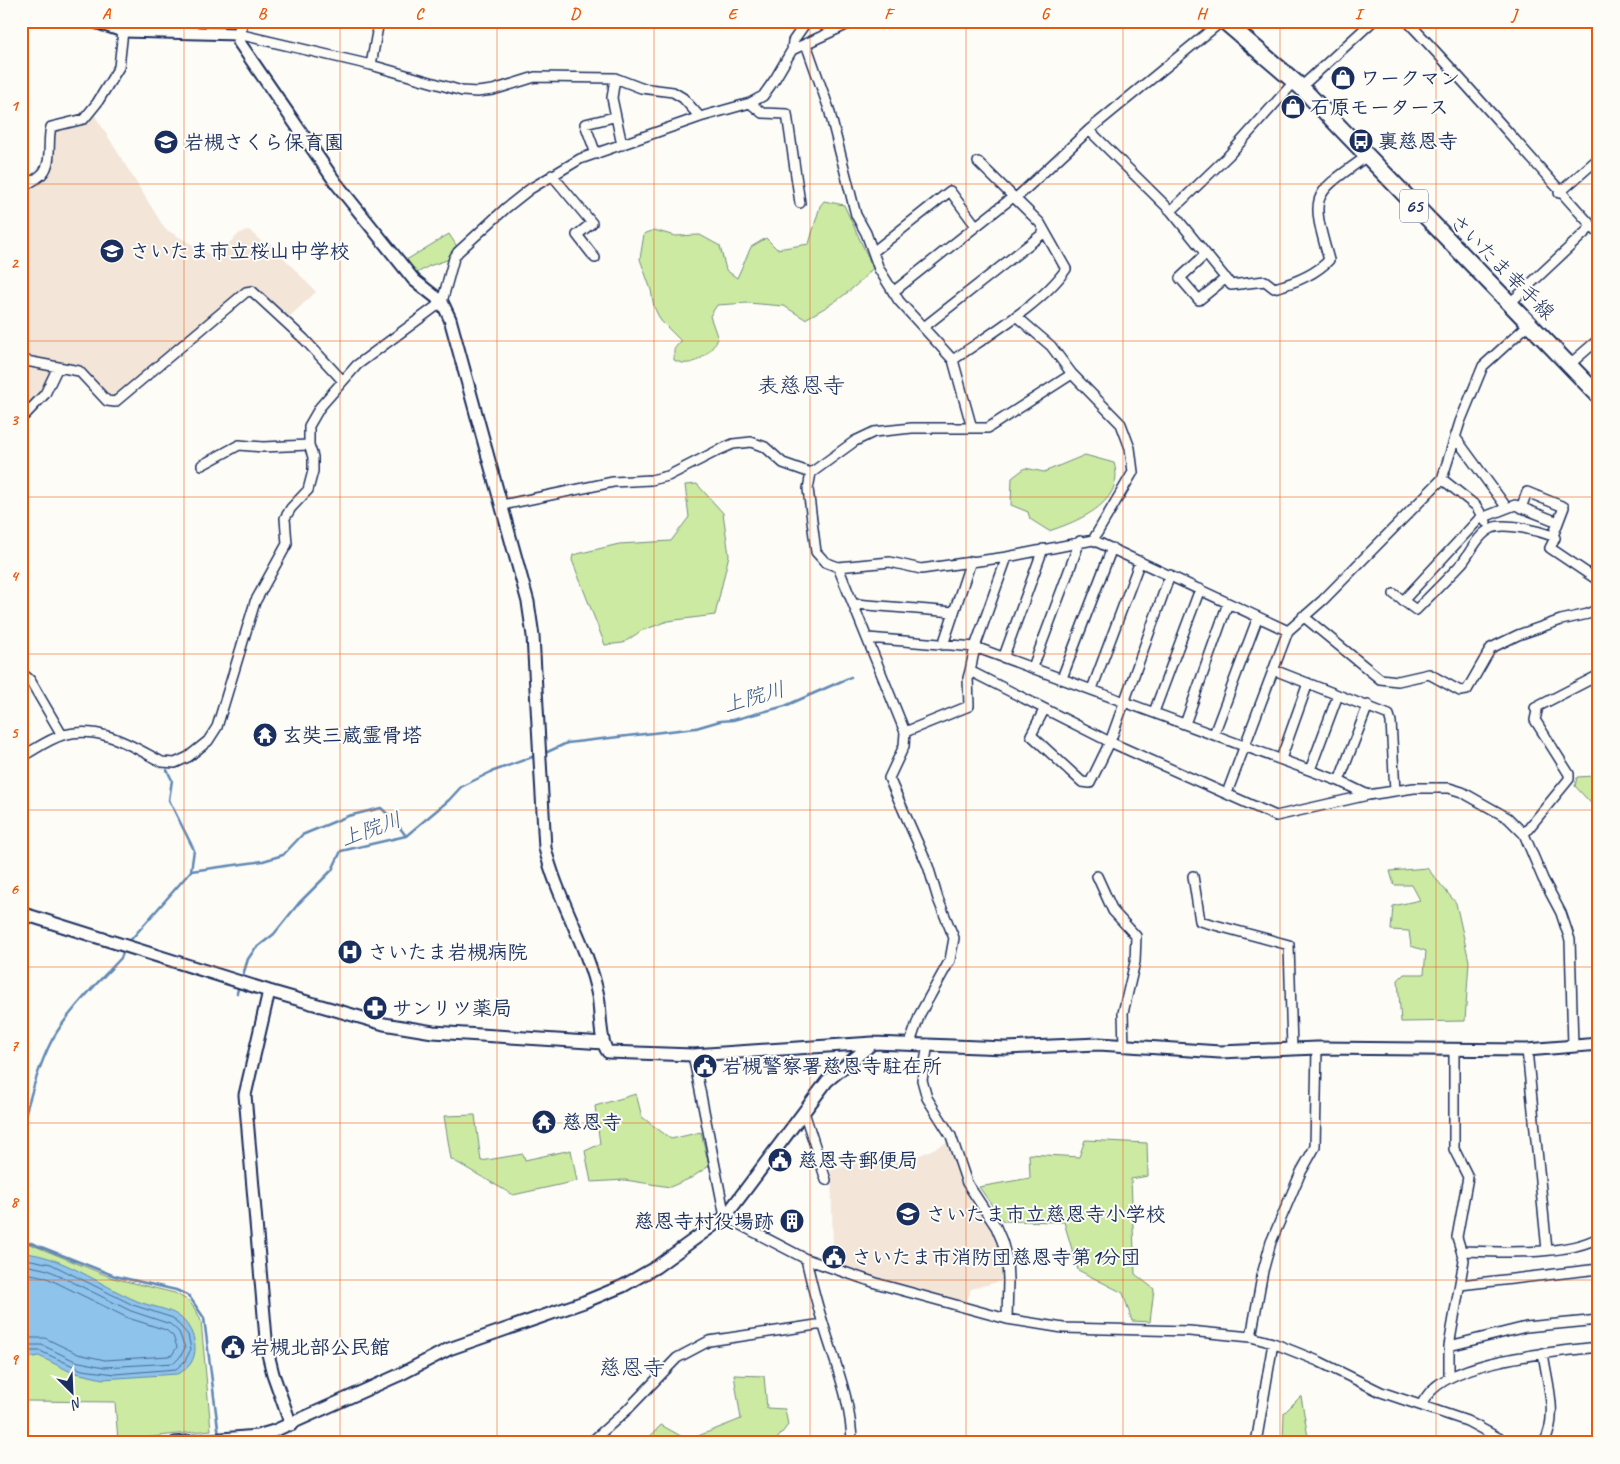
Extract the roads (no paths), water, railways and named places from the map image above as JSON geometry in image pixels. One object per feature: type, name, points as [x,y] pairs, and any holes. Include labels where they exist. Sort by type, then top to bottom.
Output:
[{"type":"main road","name":"さいたま幸手線","points":[[1223,21],[1298,84],[1599,396]]},
{"type":"street","points":[[92,21],[123,31],[238,34],[371,65],[462,90],[477,92],[535,77],[615,78],[641,88],[673,92],[683,98],[700,118]]},
{"type":"street","points":[[240,21],[239,42],[336,183],[414,280],[442,302],[450,319],[528,602],[533,636],[545,848],[552,876],[592,974],[598,996],[604,1043],[608,1052],[693,1055],[872,1043],[1006,1048],[1071,1044],[1220,1052],[1318,1048],[1526,1050],[1599,1044]]},
{"type":"street","points":[[371,65],[378,21]]},
{"type":"street","points":[[21,757],[62,735],[99,734],[114,736],[162,762],[170,764],[188,757],[208,741],[217,727],[224,709],[230,679],[254,602],[287,544],[285,518],[291,508],[308,490],[313,471],[313,457],[309,445],[309,426],[320,407],[342,380],[357,365],[442,302],[454,258],[458,252],[506,208],[552,175],[580,159],[750,103],[763,96],[792,50],[793,41],[807,21]]},
{"type":"street","points":[[893,292],[1014,198],[1089,130],[1223,21]]},
{"type":"street","points":[[1171,211],[1298,84],[1373,21]]},
{"type":"street","points":[[792,50],[851,22]]},
{"type":"street","points":[[1407,22],[1488,108],[1560,193],[1599,234]]},
{"type":"street","points":[[21,188],[43,174],[48,162],[48,139],[51,128],[84,118],[97,103],[119,67],[123,31]]},
{"type":"street","points":[[806,44],[829,109],[856,215],[866,233],[879,269],[899,301],[954,360],[972,428]]},
{"type":"street","points":[[615,78],[612,98],[614,117],[622,146]]},
{"type":"street","points":[[750,103],[762,113],[788,114],[800,203]]},
{"type":"street","points":[[596,154],[585,124],[614,117]]},
{"type":"street","points":[[1089,130],[1171,211],[1231,286],[1265,281],[1274,288],[1293,284],[1324,266],[1329,260],[1318,218],[1317,209],[1321,192],[1334,179],[1367,156]]},
{"type":"street","points":[[1560,193],[1599,158]]},
{"type":"street","points":[[954,360],[1016,316],[1044,292],[1066,269],[1040,223],[978,162]]},
{"type":"street","points":[[552,175],[592,223],[577,235],[595,258]]},
{"type":"street","points":[[873,252],[950,191],[976,226]]},
{"type":"street","points":[[1509,304],[1592,226]]},
{"type":"street","points":[[924,327],[1045,232]]},
{"type":"street","points":[[1206,254],[1180,278],[1199,300],[1226,278]]},
{"type":"street","points":[[21,360],[79,371],[107,401],[115,402],[246,292],[252,291],[304,339],[342,380]]},
{"type":"street","points":[[1016,316],[1051,346],[1072,374],[1121,424],[1130,448],[1133,472],[1093,540]]},
{"type":"street","points":[[1227,793],[1288,631],[1323,600],[1442,479],[1455,437],[1483,366],[1530,324]]},
{"type":"street","points":[[1570,364],[1599,338]]},
{"type":"street","points":[[21,419],[45,394],[58,367]]},
{"type":"street","points":[[1072,374],[988,428],[912,428],[874,432],[855,441],[811,473],[808,489],[816,552],[825,562],[838,567],[890,562],[921,569],[971,560],[1007,557],[1080,541],[1093,540],[1288,631]]},
{"type":"street","points":[[1455,437],[1508,508]]},
{"type":"street","points":[[502,505],[613,482],[651,480],[668,476],[733,444],[751,442],[765,447],[783,463],[811,473]]},
{"type":"street","points":[[202,465],[239,445],[263,448],[309,445]]},
{"type":"street","points":[[1442,479],[1476,506],[1490,528]]},
{"type":"street","points":[[1521,508],[1527,492],[1564,507],[1553,536],[1555,538],[1550,548],[1599,580]]},
{"type":"street","points":[[1403,601],[1483,518],[1515,505],[1558,522]]},
{"type":"street","points":[[1394,594],[1416,610],[1463,561],[1478,539],[1490,528],[1513,527],[1553,536]]},
{"type":"street","points":[[1033,667],[1080,541]]},
{"type":"street","points":[[1062,678],[1112,548]]},
{"type":"street","points":[[1004,656],[1043,549]]},
{"type":"street","points":[[905,732],[969,706],[968,678],[975,647],[1007,557]]},
{"type":"street","points":[[943,645],[971,560]]},
{"type":"street","points":[[1092,689],[1140,561]]},
{"type":"street","points":[[838,567],[855,604],[905,732],[904,746],[889,778],[928,866],[938,899],[954,938],[950,960],[920,1014],[910,1044]]},
{"type":"street","points":[[1044,710],[1031,735],[1082,782],[1087,784],[1092,781],[1110,742],[1170,575]]},
{"type":"street","points":[[1154,712],[1200,589]]},
{"type":"street","points":[[1185,724],[1228,603]]},
{"type":"street","points":[[855,604],[954,612]]},
{"type":"street","points":[[1303,616],[1375,677],[1392,682],[1429,674],[1460,691],[1467,690],[1491,648],[1518,634],[1588,614],[1599,608]]},
{"type":"street","points":[[1214,734],[1258,617]]},
{"type":"street","points":[[868,638],[975,647],[1004,656],[1339,781],[1368,795]]},
{"type":"street","points":[[1274,670],[1368,705],[1389,715],[1395,791]]},
{"type":"street","points":[[970,671],[1110,742],[1276,816],[1368,795],[1422,788],[1448,788],[1462,792],[1508,818],[1524,834],[1543,880],[1561,913],[1570,940],[1573,1046]]},
{"type":"street","points":[[21,672],[33,686],[62,735]]},
{"type":"street","points":[[1524,834],[1569,779],[1569,774],[1535,720],[1538,711],[1536,708],[1599,675]]},
{"type":"street","points":[[1281,760],[1308,683]]},
{"type":"street","points":[[1310,770],[1338,694]]},
{"type":"street","points":[[1339,781],[1368,705]]},
{"type":"street","points":[[1097,876],[1113,911],[1136,936],[1135,962],[1124,1013],[1124,1047]]},
{"type":"street","points":[[1193,876],[1200,921],[1289,945],[1292,1049]]},
{"type":"street","points":[[21,913],[269,991],[384,1024],[433,1032],[604,1043]]},
{"type":"street","points":[[269,991],[245,1096],[267,1350],[291,1424]]},
{"type":"street","points":[[175,1443],[257,1436],[291,1424],[449,1349],[623,1286],[664,1262],[725,1217],[827,1081],[872,1043]]},
{"type":"street","points":[[928,1044],[922,1080],[927,1098],[951,1136],[967,1183],[996,1227],[1002,1241],[1007,1259],[1007,1319]]},
{"type":"street","points":[[1251,1337],[1263,1271],[1271,1242],[1301,1172],[1315,1147],[1318,1048]]},
{"type":"street","points":[[1449,1378],[1449,1346],[1464,1260],[1457,1237],[1468,1177],[1454,1149],[1454,1049]]},
{"type":"street","points":[[1526,1050],[1548,1250]]},
{"type":"street","points":[[693,1055],[725,1217]]},
{"type":"street","points":[[804,1112],[826,1180]]},
{"type":"street","points":[[725,1217],[806,1259],[888,1286],[1007,1319],[1064,1328],[1189,1331],[1251,1337],[1273,1343],[1318,1361],[1382,1392],[1467,1421],[1508,1443]]},
{"type":"street","points":[[1462,1251],[1548,1250],[1578,1245],[1599,1237]]},
{"type":"street","points":[[806,1259],[823,1324],[841,1373],[852,1424],[852,1443]]},
{"type":"street","points":[[1460,1285],[1599,1269]]},
{"type":"street","points":[[1449,1346],[1526,1327],[1599,1320]]},
{"type":"street","points":[[590,1443],[628,1410],[677,1358],[708,1341],[823,1324]]},
{"type":"street","points":[[1256,1443],[1273,1343]]},
{"type":"street","points":[[1421,1405],[1433,1389],[1449,1378],[1520,1356],[1599,1347]]},
{"type":"street","points":[[1543,1353],[1552,1415],[1550,1433],[1544,1443]]},
{"type":"water","points":[[21,1253],[35,1254],[65,1264],[137,1301],[176,1314],[186,1323],[194,1339],[194,1356],[191,1363],[177,1374],[103,1379],[71,1372],[39,1356],[26,1358],[21,1356]]},
{"type":"waterway","name":"上院川","points":[[543,754],[567,743],[696,728],[720,721],[733,720],[785,706],[851,677]]},
{"type":"waterway","name":"上院川","points":[[242,978],[248,959],[255,949],[274,934],[299,903],[332,870],[341,851],[406,836],[449,800],[461,787],[491,772],[535,756]]},
{"type":"waterway","points":[[128,943],[191,871],[194,850],[169,800],[172,780],[167,770]]},
{"type":"waterway","points":[[191,871],[263,861],[283,855],[302,835],[348,816],[381,808],[394,820],[406,836]]},
{"type":"waterway","name":"上院川","points":[[21,1131],[38,1072],[52,1040],[75,1007],[121,958],[125,948]]},
{"type":"waterway","name":"上院川","points":[[237,993],[239,985]]},
{"type":"waterway","points":[[21,1243],[31,1243],[115,1276],[176,1290],[189,1296],[204,1318],[219,1436]]},
{"type":"place","name":"ワークマン","points":[[1343,78]]},
{"type":"place","name":"石原モータース","points":[[1293,107]]},
{"type":"place","name":"裏慈恩寺","points":[[1361,141]]},
{"type":"place","name":"岩槻さくら保育園","points":[[166,142]]},
{"type":"place","name":"さいたま市立桜山中学校","points":[[112,251]]},
{"type":"place","name":"玄奘三蔵霊骨塔","points":[[265,735]]},
{"type":"place","name":"さいたま岩槻病院","points":[[350,952]]},
{"type":"place","name":"サンリツ薬局","points":[[375,1008]]},
{"type":"place","name":"岩槻警察署慈恩寺駐在所","points":[[705,1066]]},
{"type":"place","name":"慈恩寺","points":[[544,1122]]},
{"type":"place","name":"慈恩寺郵便局","points":[[780,1160]]},
{"type":"place","name":"さいたま市立慈恩寺小学校","points":[[908,1214]]},
{"type":"place","name":"慈恩寺村役場跡","points":[[792,1221]]},
{"type":"place","name":"さいたま市消防団慈恩寺第1分団","points":[[834,1257]]},
{"type":"place","name":"岩槻北部公民館","points":[[233,1347]]},
{"type":"district","name":"表慈恩寺","points":[[801,386]]},
{"type":"district","name":"慈恩寺","points":[[632,1368]]}]
